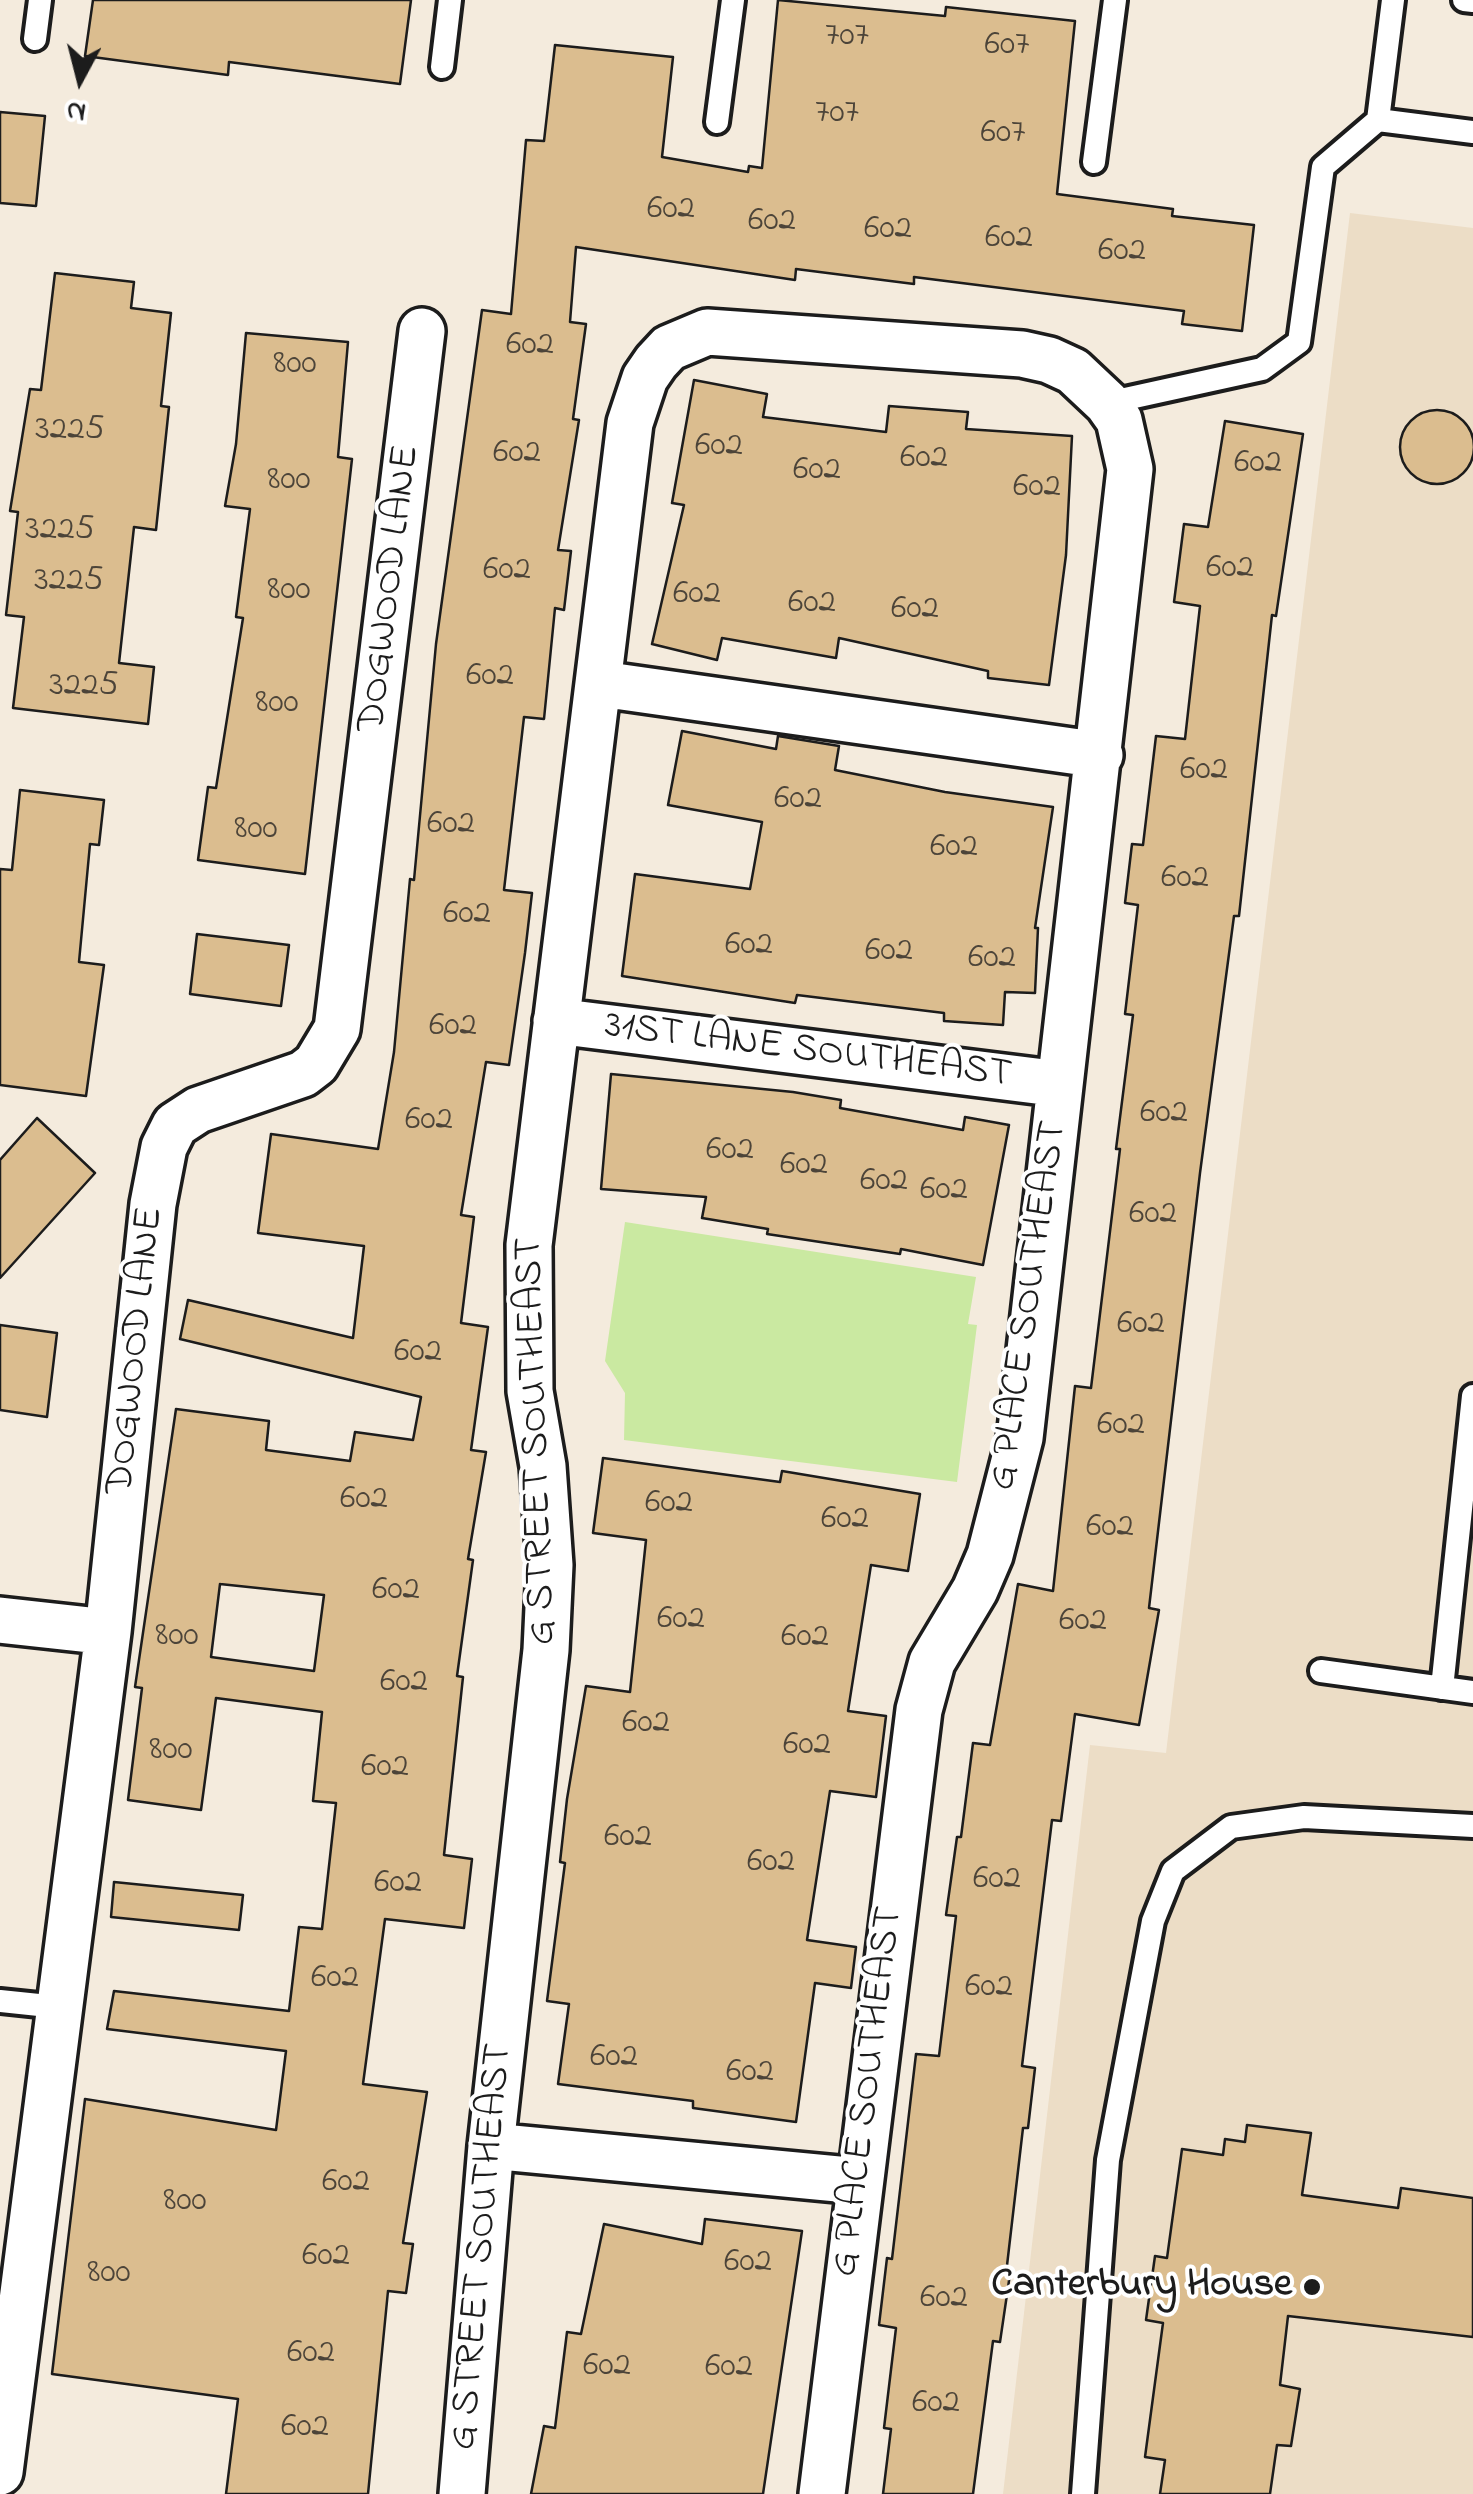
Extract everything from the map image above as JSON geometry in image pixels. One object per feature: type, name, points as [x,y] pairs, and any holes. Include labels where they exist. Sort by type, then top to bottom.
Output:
[{"type":"street","name":"DOGWOOD LANE","points":[[0,2472],[5,2390],[108,1632],[151,1224],[164,1147],[175,1126],[198,1110],[302,1074],[322,1056],[338,1028],[422,331]]},
{"type":"street","name":"G STREET SOUTHEAST","points":[[462,2494],[491,2146],[547,1633],[550,1565],[543,1466],[530,1391],[529,1245],[600,684],[625,450],[638,398],[656,362],[669,348],[707,332],[1022,354],[1073,371],[1107,402]]},
{"type":"street","name":"G PLACE SOUTHEAST","points":[[822,2494],[919,1710],[932,1662],[975,1590],[990,1555],[1013,1475],[1128,518],[1126,443],[1107,402]]},
{"type":"street","points":[[600,684],[1100,756]]},
{"type":"street","name":"31ST LANE SOUTHEAST","points":[[556,1021],[1060,1084]]},
{"type":"street","points":[[0,1620],[108,1632]]},
{"type":"street","points":[[491,2146],[860,2182]]},
{"type":"lane","points":[[34,40],[40,0]]},
{"type":"lane","points":[[442,67],[450,0]]},
{"type":"lane","points":[[717,122],[734,0]]},
{"type":"lane","points":[[1094,162],[1115,0]]},
{"type":"lane","points":[[1107,402],[1262,368],[1299,342],[1323,167],[1378,120],[1392,0]]},
{"type":"lane","points":[[1464,0],[1473,1]]},
{"type":"lane","points":[[1378,120],[1473,132]]},
{"type":"lane","points":[[1442,1688],[1473,1396]]},
{"type":"lane","points":[[1321,1672],[1473,1692]]},
{"type":"lane","points":[[1082,2494],[1108,2160],[1152,1921],[1173,1871],[1231,1827],[1304,1817],[1473,1826]]},
{"type":"lane","points":[[0,2000],[58,2007]]},
{"type":"shaded area","points":[[1350,213],[1473,228],[1473,2494],[1003,2494],[1090,1745],[1166,1753]]},
{"type":"green space","points":[[625,1222],[976,1277],[968,1324],[977,1325],[957,1482],[624,1440],[625,1393],[605,1361]]},
{"type":"building","points":[[93,0],[411,0],[400,84],[229,62],[228,75],[85,56]]},
{"type":"building","points":[[778,0],[945,16],[946,7],[1075,21],[1057,194],[1173,209],[1172,216],[1254,225],[1242,331],[1182,324],[1184,311],[914,277],[914,284],[796,269],[795,280],[576,247],[570,322],[586,324],[573,419],[579,420],[558,550],[571,551],[564,610],[555,608],[544,719],[524,717],[504,890],[532,893],[525,953],[509,1065],[486,1062],[461,1215],[474,1217],[461,1323],[488,1327],[471,1450],[486,1452],[468,1559],[473,1560],[457,1676],[463,1677],[444,1855],[472,1859],[464,1928],[385,1919],[363,2084],[427,2092],[403,2243],[413,2244],[406,2293],[388,2291],[368,2494],[226,2494],[238,2399],[52,2374],[85,2099],[276,2130],[286,2051],[107,2029],[114,1991],[289,2011],[299,1927],[322,1929],[336,1803],[313,1801],[322,1712],[216,1698],[201,1810],[128,1800],[142,1688],[135,1687],[176,1409],[269,1421],[266,1450],[350,1461],[355,1432],[413,1440],[421,1397],[180,1339],[188,1300],[353,1338],[364,1246],[258,1233],[271,1134],[378,1149],[394,1052],[410,879],[414,880],[436,644],[482,310],[511,314],[526,140],[544,141],[555,45],[673,57],[662,157],[748,172],[749,166],[762,168]],"holes":[[[220,1584],[324,1595],[314,1671],[211,1657]]]},
{"type":"building","points":[[0,112],[45,116],[36,206],[0,203]]},
{"type":"building","points":[[55,273],[134,282],[131,308],[171,313],[161,406],[169,407],[156,530],[134,527],[119,663],[154,667],[148,724],[13,708],[24,617],[6,615],[18,512],[10,511],[30,389],[41,390]]},
{"type":"building","points":[[246,333],[348,342],[338,457],[352,459],[305,874],[198,860],[208,787],[216,788],[243,618],[236,617],[250,509],[225,506],[236,444]]},
{"type":"building","points":[[694,380],[767,394],[763,417],[886,432],[889,406],[968,412],[966,429],[1072,436],[1066,555],[1049,685],[988,678],[988,671],[839,638],[836,658],[722,638],[717,660],[652,644],[684,505],[672,503]]},
{"type":"building","points":[[1437,410],[1451,412],[1463,421],[1472,433],[1472,461],[1463,473],[1451,482],[1437,484],[1423,482],[1411,473],[1402,461],[1400,447],[1402,433],[1411,421],[1423,412]]},
{"type":"building","points":[[1225,421],[1303,434],[1276,616],[1272,615],[1239,916],[1234,916],[1200,1173],[1149,1608],[1159,1610],[1139,1725],[1075,1714],[1061,1821],[1052,1820],[1022,2066],[1035,2068],[1028,2128],[1023,2128],[1006,2274],[1010,2274],[1000,2342],[993,2341],[973,2494],[883,2494],[891,2429],[884,2428],[896,2328],[879,2325],[887,2258],[892,2259],[916,2054],[939,2056],[956,1916],[946,1915],[957,1837],[961,1837],[973,1743],[990,1745],[1018,1584],[1053,1591],[1075,1386],[1091,1388],[1120,1149],[1116,1149],[1133,1015],[1125,1014],[1138,905],[1125,903],[1132,844],[1143,845],[1156,736],[1185,739],[1200,606],[1174,602],[1184,524],[1208,527]]},
{"type":"building","points":[[682,731],[776,749],[778,736],[839,746],[835,770],[945,792],[1053,807],[1035,928],[1035,993],[1005,992],[1003,1025],[944,1021],[944,1013],[797,995],[795,1003],[622,976],[635,874],[750,889],[762,822],[668,805]]},
{"type":"building","points":[[20,790],[104,800],[99,845],[90,844],[79,962],[104,965],[86,1096],[0,1085],[0,869],[12,870]]},
{"type":"building","points":[[197,934],[289,945],[281,1006],[190,994]]},
{"type":"building","points":[[611,1074],[793,1092],[841,1100],[840,1108],[963,1130],[965,1117],[1009,1125],[983,1265],[901,1249],[900,1254],[767,1234],[768,1229],[702,1218],[706,1197],[601,1189]]},
{"type":"building","points":[[37,1118],[95,1173],[0,1278],[0,1160]]},
{"type":"building","points":[[0,1325],[57,1333],[47,1417],[0,1410]]},
{"type":"building","points":[[603,1458],[780,1482],[782,1471],[920,1494],[908,1571],[871,1565],[848,1711],[886,1716],[876,1797],[830,1791],[807,1940],[856,1947],[851,1988],[815,1983],[796,2122],[693,2108],[693,2101],[558,2084],[569,2004],[547,2001],[565,1863],[560,1862],[567,1799],[586,1686],[630,1692],[646,1540],[593,1533]]},
{"type":"building","points":[[114,1882],[243,1895],[239,1930],[111,1917]]},
{"type":"building","name":"Canterbury House","points":[[1247,2125],[1311,2133],[1302,2195],[1398,2208],[1401,2188],[1473,2198],[1473,2337],[1288,2316],[1280,2385],[1300,2389],[1291,2446],[1277,2445],[1270,2494],[1160,2494],[1165,2460],[1145,2457],[1163,2323],[1146,2320],[1155,2256],[1167,2258],[1182,2149],[1223,2155],[1225,2139],[1245,2142]]},
{"type":"building","points":[[705,2219],[802,2231],[763,2494],[531,2494],[544,2426],[555,2428],[567,2332],[581,2334],[604,2224],[702,2244]]},
{"type":"place","name":"Canterbury House","points":[[1312,2287]]}]
